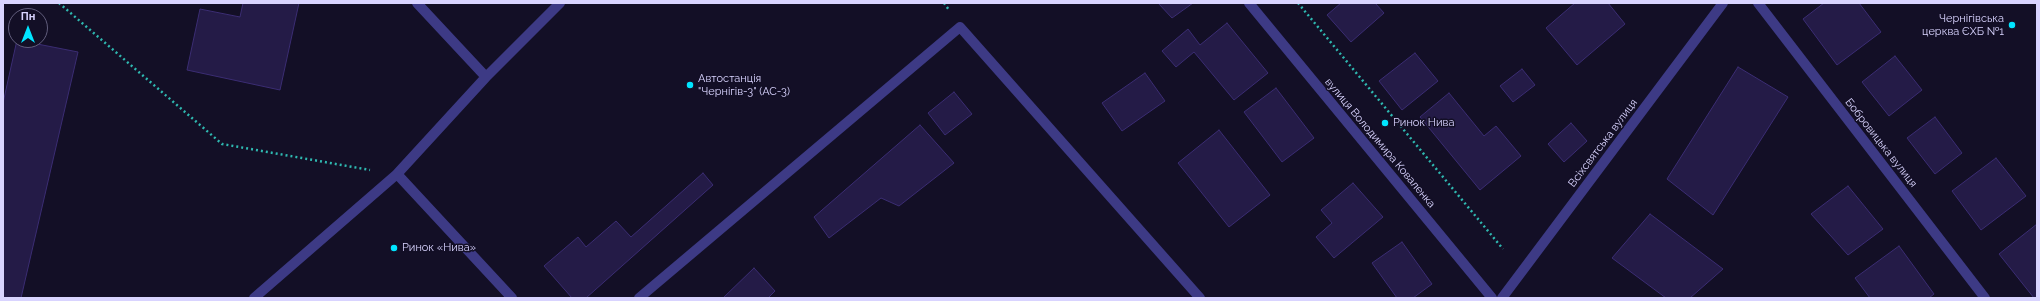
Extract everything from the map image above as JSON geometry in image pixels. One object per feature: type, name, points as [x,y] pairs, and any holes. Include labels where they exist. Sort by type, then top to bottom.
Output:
[{"type":"street","points":[[417,3],[486,76]]},
{"type":"street","points":[[254,298],[397,174],[486,76],[560,3]]},
{"type":"street","name":"вулиця Володимира Коваленка","points":[[1249,3],[1492,298]]},
{"type":"street","name":"Всіхсвятська вулиця","points":[[1502,298],[1723,3]]},
{"type":"street","name":"Бобровицька вулиця","points":[[1758,3],[1985,298]]},
{"type":"street","points":[[640,298],[960,27],[1200,298]]},
{"type":"street","points":[[397,174],[512,298]]},
{"type":"path","points":[[59,3],[222,144],[397,174]]},
{"type":"path","points":[[1298,3],[1503,249]]},
{"type":"building","points":[[243,3],[299,3],[280,90],[187,70],[200,9],[240,17]]},
{"type":"building","points":[[1158,3],[1193,3],[1172,18]]},
{"type":"building","points":[[1341,3],[1375,3],[1384,13],[1351,42],[1327,15]]},
{"type":"building","points":[[1575,3],[1608,3],[1625,24],[1577,65],[1546,28]]},
{"type":"building","points":[[1824,3],[1859,3],[1881,32],[1837,65],[1803,19]]},
{"type":"building","points":[[1227,23],[1268,73],[1234,100],[1194,52],[1176,67],[1162,51],[1188,29],[1200,45]]},
{"type":"building","points":[[48,46],[78,52],[21,298],[3,298],[3,103],[15,48],[48,48]]},
{"type":"building","points":[[1415,53],[1438,81],[1402,110],[1379,81]]},
{"type":"building","points":[[1895,56],[1922,90],[1889,116],[1862,82]]},
{"type":"building","points":[[1738,67],[1788,97],[1713,215],[1667,179]]},
{"type":"building","points":[[1522,69],[1535,85],[1513,102],[1500,86]]},
{"type":"building","points":[[1145,73],[1165,101],[1122,131],[1102,103]]},
{"type":"building","points":[[1276,88],[1314,138],[1282,162],[1244,112]]},
{"type":"building","points":[[954,92],[972,114],[945,135],[928,113]]},
{"type":"building","points":[[1449,93],[1484,136],[1496,126],[1521,156],[1480,190],[1420,117]]},
{"type":"building","points":[[1935,117],[1962,153],[1935,174],[1907,138]]},
{"type":"building","points":[[1571,123],[1587,141],[1564,162],[1548,144]]},
{"type":"building","points":[[920,125],[954,163],[899,206],[881,198],[829,238],[814,217]]},
{"type":"building","points":[[1219,130],[1270,195],[1229,227],[1178,163]]},
{"type":"building","points":[[1996,158],[2026,196],[1981,230],[1952,191]]},
{"type":"building","points":[[703,173],[713,185],[586,298],[572,298],[544,266],[578,237],[586,247],[616,221],[631,237]]},
{"type":"building","points":[[1353,183],[1383,217],[1334,258],[1316,237],[1332,223],[1321,210]]},
{"type":"building","points":[[1848,186],[1883,229],[1848,255],[1811,214]]},
{"type":"building","points":[[1650,214],[1723,269],[1690,298],[1666,298],[1612,258]]},
{"type":"building","points":[[2037,224],[2037,297],[2034,298],[1999,254]]},
{"type":"building","points":[[1402,242],[1432,284],[1413,298],[1397,298],[1372,263]]},
{"type":"building","points":[[1899,246],[1934,294],[1929,298],[1870,298],[1855,278]]},
{"type":"building","points":[[754,268],[775,291],[768,298],[723,298]]},
{"type":"place","name":"Чернігівська церква ЄХБ №1","points":[[2012,25]]},
{"type":"place","name":"Автостанція \"Чернігів-3\" (АС-3)","points":[[690,85]]},
{"type":"place","name":"Ринок Нива","points":[[1385,123]]},
{"type":"place","name":"Ринок «Нива»","points":[[394,248]]}]
